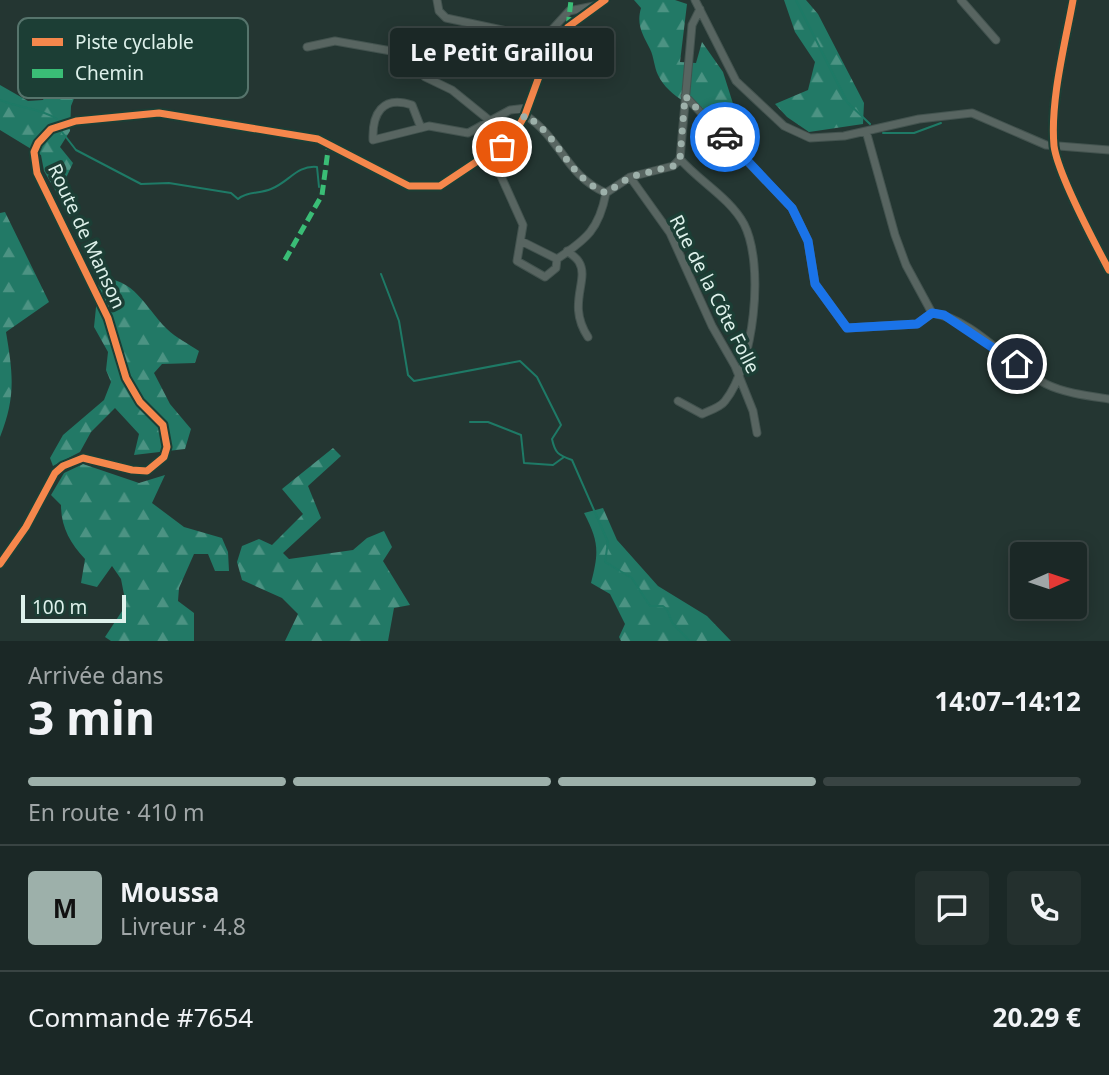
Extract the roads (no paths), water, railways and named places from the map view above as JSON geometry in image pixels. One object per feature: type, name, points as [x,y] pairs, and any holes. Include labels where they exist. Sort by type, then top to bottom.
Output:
[{"type":"main road","points":[[1073,0],[1055,114],[1054,147],[1088,231],[1109,270]]},
{"type":"street","points":[[437,0],[439,11],[446,18],[514,30],[533,37],[548,34],[574,8],[602,3]]},
{"type":"street","points":[[695,0],[736,81],[784,126],[810,138],[821,139],[919,119],[972,113],[1054,147],[1109,150]]},
{"type":"street","points":[[961,0],[996,40]]},
{"type":"street","points":[[602,3],[568,27],[548,52],[526,112],[514,135],[491,154],[520,216],[521,241],[516,256],[523,266],[549,276],[556,268],[557,259],[596,228],[601,219],[606,193],[630,177],[673,166],[680,159],[692,25],[700,9]]},
{"type":"street","points":[[307,47],[335,41],[397,52],[411,60],[425,77],[452,90],[489,120]]},
{"type":"street","points":[[685,96],[792,208],[808,241],[815,284],[847,328],[917,324],[932,313],[944,315],[1048,385],[1109,398]]},
{"type":"street","points":[[421,128],[412,105],[384,106],[377,110],[372,123],[373,140],[440,126],[468,132],[510,110],[526,112],[548,133],[578,176],[606,193]]},
{"type":"street","name":"Route de Manson","points":[[0,564],[26,527],[55,472],[63,466],[83,458],[147,471],[164,457],[167,446],[163,425],[141,402],[125,377],[108,318],[37,173],[34,152],[37,143],[51,128],[76,121],[159,113],[292,133],[329,143],[409,186],[421,188],[445,184],[491,154]]},
{"type":"street","points":[[866,131],[895,235],[906,265],[932,313]]},
{"type":"street","points":[[678,401],[702,414],[724,403],[739,376],[747,354],[755,291],[745,225],[735,211],[680,159]]},
{"type":"street","name":"Rue de la Côte Folle","points":[[630,177],[670,233],[739,376],[753,411],[757,433]]},
{"type":"street","points":[[521,241],[557,259]]},
{"type":"street","points":[[567,251],[580,263],[582,272],[578,322],[588,337]]},
{"type":"waterway","points":[[796,0],[847,102],[870,124]]},
{"type":"waterway","points":[[0,100],[57,119]]},
{"type":"waterway","points":[[883,133],[914,133],[941,123]]},
{"type":"waterway","points":[[62,132],[76,150],[141,184],[169,183],[231,193],[238,199],[271,189],[298,171],[317,167],[319,187]]},
{"type":"waterway","points":[[381,274],[399,321],[408,375],[414,381],[520,361],[537,377],[561,425],[552,439],[554,447],[560,455],[572,460],[608,542],[605,562],[632,578],[650,606],[663,606],[674,625],[689,641]]},
{"type":"waterway","points":[[470,422],[488,422],[521,435],[524,463],[553,465],[564,457]]},
{"type":"place","name":"Le Petit Graillou","points":[[502,147]]}]
